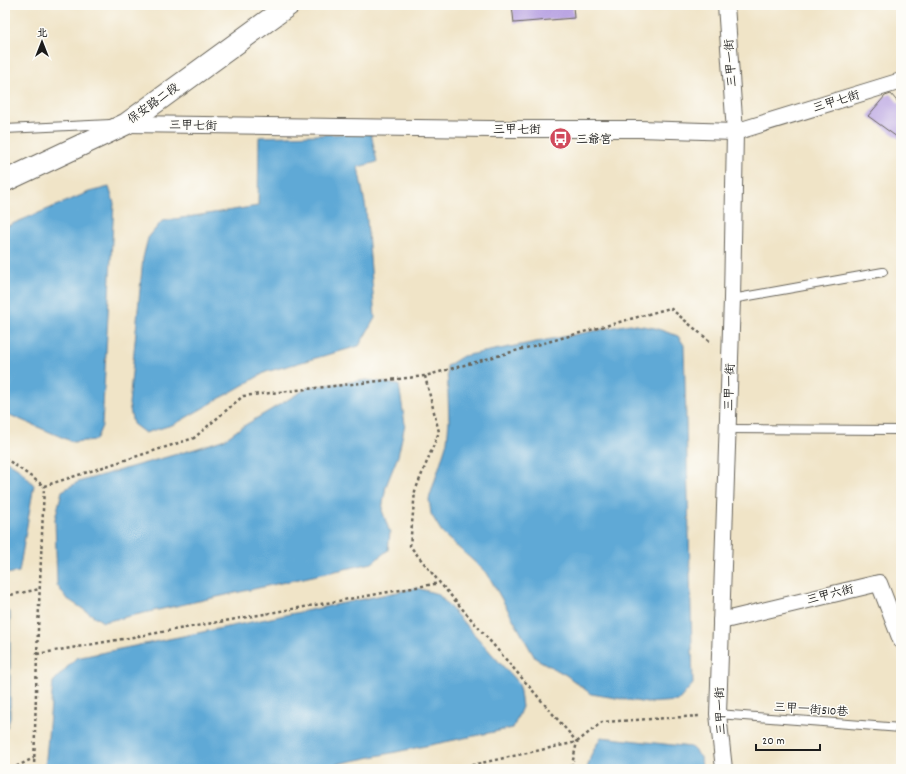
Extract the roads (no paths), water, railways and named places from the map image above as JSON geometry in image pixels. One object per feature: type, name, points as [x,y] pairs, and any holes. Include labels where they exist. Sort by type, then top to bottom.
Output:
[{"type":"street","name":"保安路二段","points":[[5,181],[126,124],[289,5]]},
{"type":"street","name":"三甲一街","points":[[724,769],[718,714],[732,299],[735,132],[726,5]]},
{"type":"street","name":"三甲七街","points":[[126,124],[490,129],[639,129],[735,132],[901,82]]},
{"type":"street","name":"三甲六街","points":[[721,621],[879,583],[901,640]]},
{"type":"lane","points":[[5,129],[126,124]]},
{"type":"lane","points":[[732,299],[883,272]]},
{"type":"lane","points":[[727,429],[899,430]]},
{"type":"lane","name":"三甲一街510巷","points":[[718,714],[901,728]]},
{"type":"water","points":[[371,133],[377,162],[358,167],[366,209],[375,318],[359,346],[266,372],[175,424],[145,433],[133,424],[129,404],[143,258],[148,238],[162,221],[258,206],[259,137]]},
{"type":"water","points":[[109,187],[114,203],[102,426],[96,440],[73,442],[5,413],[5,227],[89,192]]},
{"type":"water","points":[[630,324],[655,328],[678,336],[684,345],[693,684],[678,701],[647,703],[591,694],[566,675],[535,658],[487,573],[443,534],[431,514],[429,499],[447,442],[449,421],[447,366],[463,356]]},
{"type":"water","points":[[367,380],[399,385],[405,424],[398,456],[386,486],[382,510],[390,533],[388,550],[372,563],[103,622],[66,598],[57,585],[55,519],[62,491],[78,482],[225,439],[242,427],[309,387]]},
{"type":"water","points":[[5,460],[18,468],[34,485],[19,572],[5,574]]},
{"type":"water","points":[[417,588],[438,594],[519,684],[522,707],[513,728],[313,769],[45,769],[53,682],[76,658]]},
{"type":"water","points":[[5,610],[10,612],[10,718],[5,730]]},
{"type":"water","points":[[601,737],[691,747],[701,757],[702,769],[587,769],[591,755]]},
{"type":"place","name":"三爺宮","points":[[560,139]]}]
